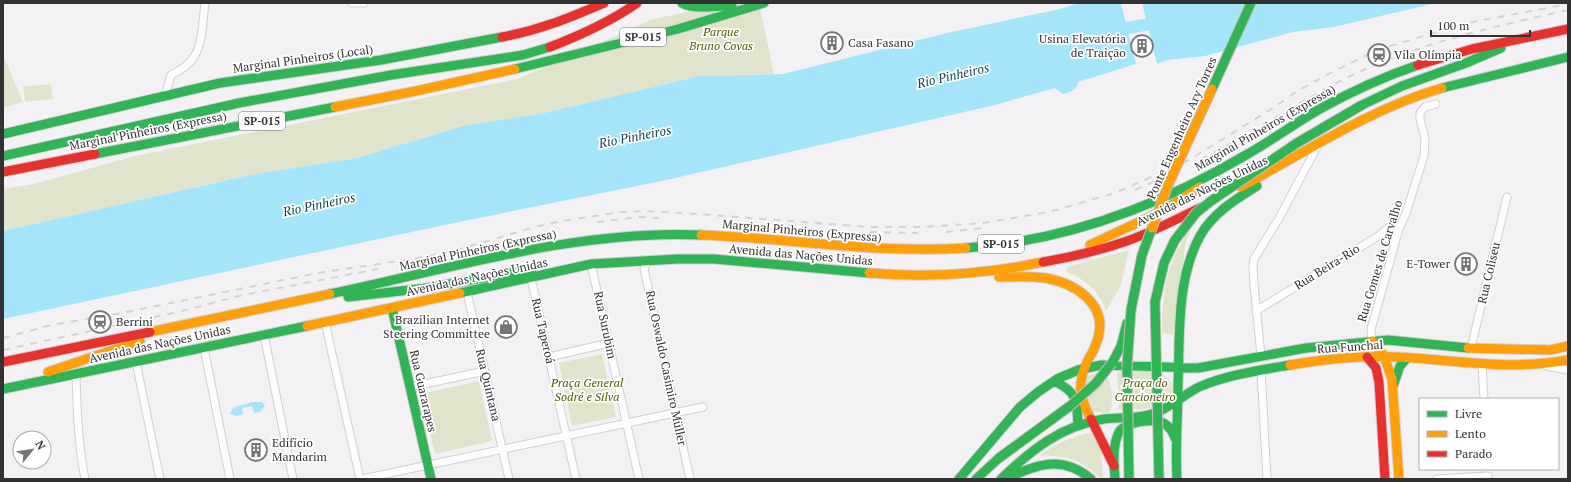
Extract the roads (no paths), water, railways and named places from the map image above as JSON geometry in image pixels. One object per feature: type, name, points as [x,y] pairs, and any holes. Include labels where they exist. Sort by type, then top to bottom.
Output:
[{"type":"main road","name":"Marginal Pinheiros (Local)","points":[[3,134],[220,83],[381,60],[495,40],[558,23],[604,3]]},
{"type":"main road","points":[[3,156],[239,103],[391,75],[523,55],[548,48],[586,33],[637,3]]},
{"type":"main road","points":[[682,3],[686,6],[715,8],[743,3]]},
{"type":"main road","name":"Marginal Pinheiros (Expressa)","points":[[3,172],[416,92],[470,78],[522,69],[678,29],[764,3]]},
{"type":"main road","name":"Ponte Engenheiro Ary Torres","points":[[1129,479],[1127,367],[1131,310],[1142,255],[1157,211],[1251,3]]},
{"type":"main road","name":"Marginal Pinheiros (Expressa)","points":[[3,362],[563,244],[602,238],[676,234],[731,236],[883,250],[939,250],[996,245],[1055,234],[1105,219],[1155,200],[1216,171],[1249,153],[1320,109],[1380,79],[1441,57],[1521,38],[1568,29]]},
{"type":"main road","points":[[1159,479],[1155,302],[1164,263],[1176,240],[1196,214],[1211,201],[1298,143],[1362,105],[1402,86],[1466,63],[1521,38]]},
{"type":"main road","name":"Avenida das Nações Unidas","points":[[3,388],[204,348],[591,264],[635,260],[714,260],[885,274],[961,274],[1014,268],[1066,259],[1149,232],[1224,196],[1368,117],[1405,100],[1441,88],[1568,57]]},
{"type":"main road","points":[[1177,477],[1176,444],[1177,401],[1179,390],[1179,344],[1185,282],[1193,250],[1201,234],[1209,223],[1221,212],[1264,181],[1283,164]]},
{"type":"main road","points":[[1046,263],[1107,238],[1166,208],[1199,188],[1216,171]]},
{"type":"main road","points":[[294,301],[340,298],[427,288],[589,258],[635,260]]},
{"type":"main road","points":[[961,274],[1052,279],[1080,290],[1095,305],[1100,315],[1101,328],[1099,338],[1082,374],[1080,392],[1092,422],[1114,466]]},
{"type":"main road","name":"Rua Guararapes","points":[[392,308],[431,479]]},
{"type":"main road","points":[[976,479],[999,458],[1070,406],[1096,383],[1112,363],[1121,346],[1131,310]]},
{"type":"main road","points":[[3,388],[183,325]]},
{"type":"main road","name":"Rua Funchal","points":[[1086,367],[1190,368],[1215,366],[1306,348],[1388,340],[1471,348],[1513,350],[1550,350],[1568,346]]},
{"type":"main road","name":"Rua Gomes de Carvalho","points":[[1372,341],[1380,349],[1389,367],[1394,386],[1399,479]]},
{"type":"main road","points":[[1482,365],[1487,354],[1513,350]]},
{"type":"main road","points":[[1367,356],[1376,368],[1379,382],[1385,479]]},
{"type":"main road","name":"Rua Funchal","points":[[1001,479],[1030,451],[1048,439],[1078,426],[1116,418],[1144,416],[1162,411],[1198,388],[1227,378],[1261,370],[1310,362],[1367,356],[1482,365],[1540,365]]},
{"type":"main road","points":[[1394,386],[1400,366],[1407,358]]},
{"type":"main road","points":[[1540,365],[1568,360]]},
{"type":"main road","points":[[960,479],[1023,404],[1037,392],[1054,381],[1086,367]]},
{"type":"main road","points":[[1054,381],[1063,384],[1075,396],[1078,404],[1078,426]]},
{"type":"main road","points":[[1115,479],[1114,466],[1118,434],[1123,428],[1130,424],[1158,421],[1162,422],[1172,432],[1176,444]]},
{"type":"main road","points":[[1005,479],[1042,464],[1055,463],[1073,467],[1090,479]]},
{"type":"street","points":[[165,96],[171,75],[186,67],[192,61],[197,50],[201,37],[205,3]]},
{"type":"street","points":[[352,3],[364,3]]},
{"type":"street","name":"Rua Gomes de Carvalho","points":[[1372,341],[1371,330],[1399,229],[1406,213],[1424,156],[1425,139],[1420,113],[1425,107],[1436,104]]},
{"type":"street","points":[[1261,356],[1256,311],[1253,267],[1254,259],[1278,220],[1319,143]]},
{"type":"street","name":"Rua Coliseu","points":[[1471,348],[1507,197]]},
{"type":"street","name":"Rua Beira-Rio","points":[[1256,311],[1380,235],[1388,228],[1399,229]]},
{"type":"street","name":"Rua Oswaldo Casimiro Müller","points":[[650,260],[644,269],[690,479]]},
{"type":"street","name":"Rua Surubim","points":[[591,264],[639,479]]},
{"type":"street","name":"Rua Taperoá","points":[[531,278],[576,479]]},
{"type":"street","name":"Rua Quintana","points":[[467,292],[509,479]]},
{"type":"street","points":[[325,322],[361,479],[703,407]]},
{"type":"street","points":[[264,335],[293,479]]},
{"type":"street","points":[[549,357],[609,343]]},
{"type":"street","points":[[204,348],[230,479]]},
{"type":"street","points":[[136,362],[160,479]]},
{"type":"street","points":[[1482,365],[1484,398]]},
{"type":"street","name":"Rua Funchal","points":[[1540,365],[1568,370]]},
{"type":"street","points":[[1261,370],[1267,479]]},
{"type":"street","points":[[410,387],[485,371]]},
{"type":"street","points":[[76,374],[76,412],[80,451],[85,479]]},
{"type":"street","points":[[1437,479],[1488,475]]},
{"type":"water","points":[[1079,3],[1121,3],[1136,64],[1078,82],[1073,90],[1063,94],[1055,88],[995,105],[662,181],[454,223],[3,319],[3,231],[250,175],[357,158],[466,125],[540,114],[699,76],[783,74],[947,33],[1060,9]]},
{"type":"water","points":[[1142,3],[1436,3],[1334,27],[1293,32],[1205,56],[1167,60],[1157,64]]},
{"type":"water","points":[[253,402],[262,402],[265,406],[260,412],[254,413],[252,406],[242,408],[243,414],[236,416],[230,414],[232,409]]},
{"type":"waterway","name":"Rio Pinheiros","points":[[1112,33],[1127,28],[1162,22]]},
{"type":"railway","points":[[3,338],[51,325],[122,313],[318,273],[425,257],[460,249],[535,227],[562,221],[621,212],[644,211],[698,214],[869,227],[923,227],[983,223],[1049,212],[1115,193],[1189,160],[1273,108],[1299,90],[1380,49],[1467,23],[1568,4]]},
{"type":"railway","points":[[1201,159],[1341,81],[1386,60],[1463,35],[1568,10]]},
{"type":"railway","points":[[1135,190],[1160,179]]},
{"type":"railway","points":[[597,222],[639,217],[659,218]]},
{"type":"railway","points":[[946,232],[982,228]]},
{"type":"railway","points":[[870,232],[918,233]]},
{"type":"railway","points":[[3,350],[178,312],[243,295],[378,269]]},
{"type":"place","name":"Casa Fasano","points":[[832,43]]},
{"type":"place","name":"Usina Elevatória de Traição","points":[[1142,46]]},
{"type":"place","name":"Vila Olímpia","points":[[1379,55]]},
{"type":"place","name":"E-Tower","points":[[1466,264]]},
{"type":"place","name":"Berrini","points":[[100,322]]},
{"type":"place","name":"Brazilian Internet Steering Committee","points":[[506,327]]},
{"type":"place","name":"Edifício Mandarim","points":[[256,450]]},
{"type":"park label","name":"Parque Bruno Covas","points":[[721,39]]},
{"type":"park label","name":"Praça General Sodré e Silva","points":[[587,390]]},
{"type":"park label","name":"Praça do Cancioneiro","points":[[1145,390]]}]
